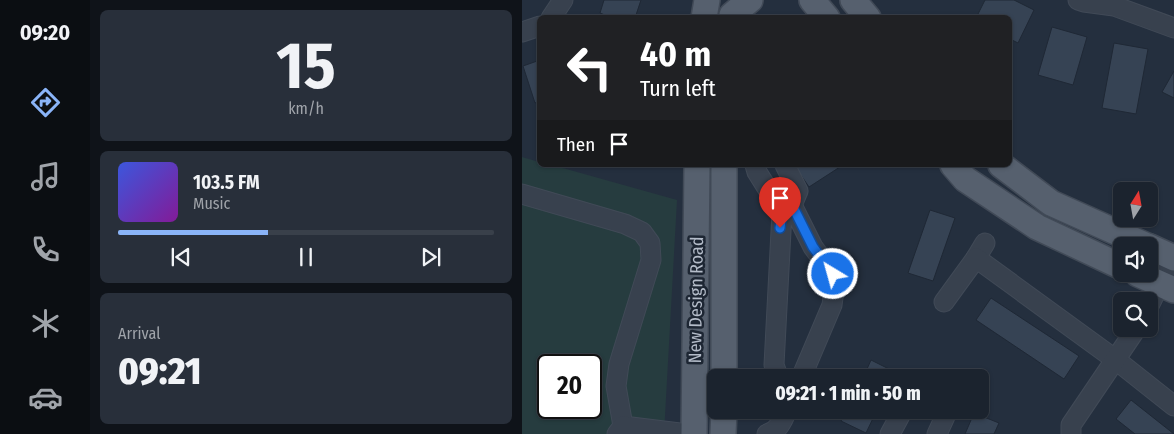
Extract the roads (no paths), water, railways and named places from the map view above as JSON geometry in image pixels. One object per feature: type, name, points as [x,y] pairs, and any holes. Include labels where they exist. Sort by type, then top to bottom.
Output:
[{"type":"main road","points":[[704,15],[707,0]]},
{"type":"main road","points":[[812,0],[824,15]]},
{"type":"main road","points":[[853,0],[866,15]]},
{"type":"main road","name":"New Design Road","points":[[694,434],[697,167]]},
{"type":"main road","name":"New Design Road","points":[[724,167],[724,369]]},
{"type":"main road","points":[[955,167],[965,180],[1037,227],[1113,262]]},
{"type":"main road","points":[[1004,167],[1052,203],[1126,237]]},
{"type":"main road","points":[[1158,251],[1173,257]]},
{"type":"main road","points":[[1148,282],[1161,293]]},
{"type":"main road","points":[[723,434],[724,419]]},
{"type":"street","points":[[553,15],[563,0]]},
{"type":"street","points":[[1078,0],[1110,3],[1174,28]]},
{"type":"street","points":[[522,32],[537,27]]},
{"type":"street","points":[[756,167],[757,172],[787,208],[833,274],[834,290],[832,305],[805,369]]},
{"type":"street","points":[[775,369],[774,365],[787,208],[798,191],[786,167]]},
{"type":"street","points":[[522,194],[625,224],[642,232],[650,243],[651,260],[619,364],[616,386],[620,430],[688,434]]},
{"type":"street","points":[[944,302],[980,250],[1116,360],[1171,400]]},
{"type":"street","points":[[1161,293],[1173,257]]},
{"type":"street","points":[[1071,434],[1072,424],[1131,337]]},
{"type":"street","points":[[767,434],[774,432],[783,419]]},
{"type":"street","points":[[890,434],[898,419]]},
{"type":"street","points":[[937,434],[944,419]]}]
